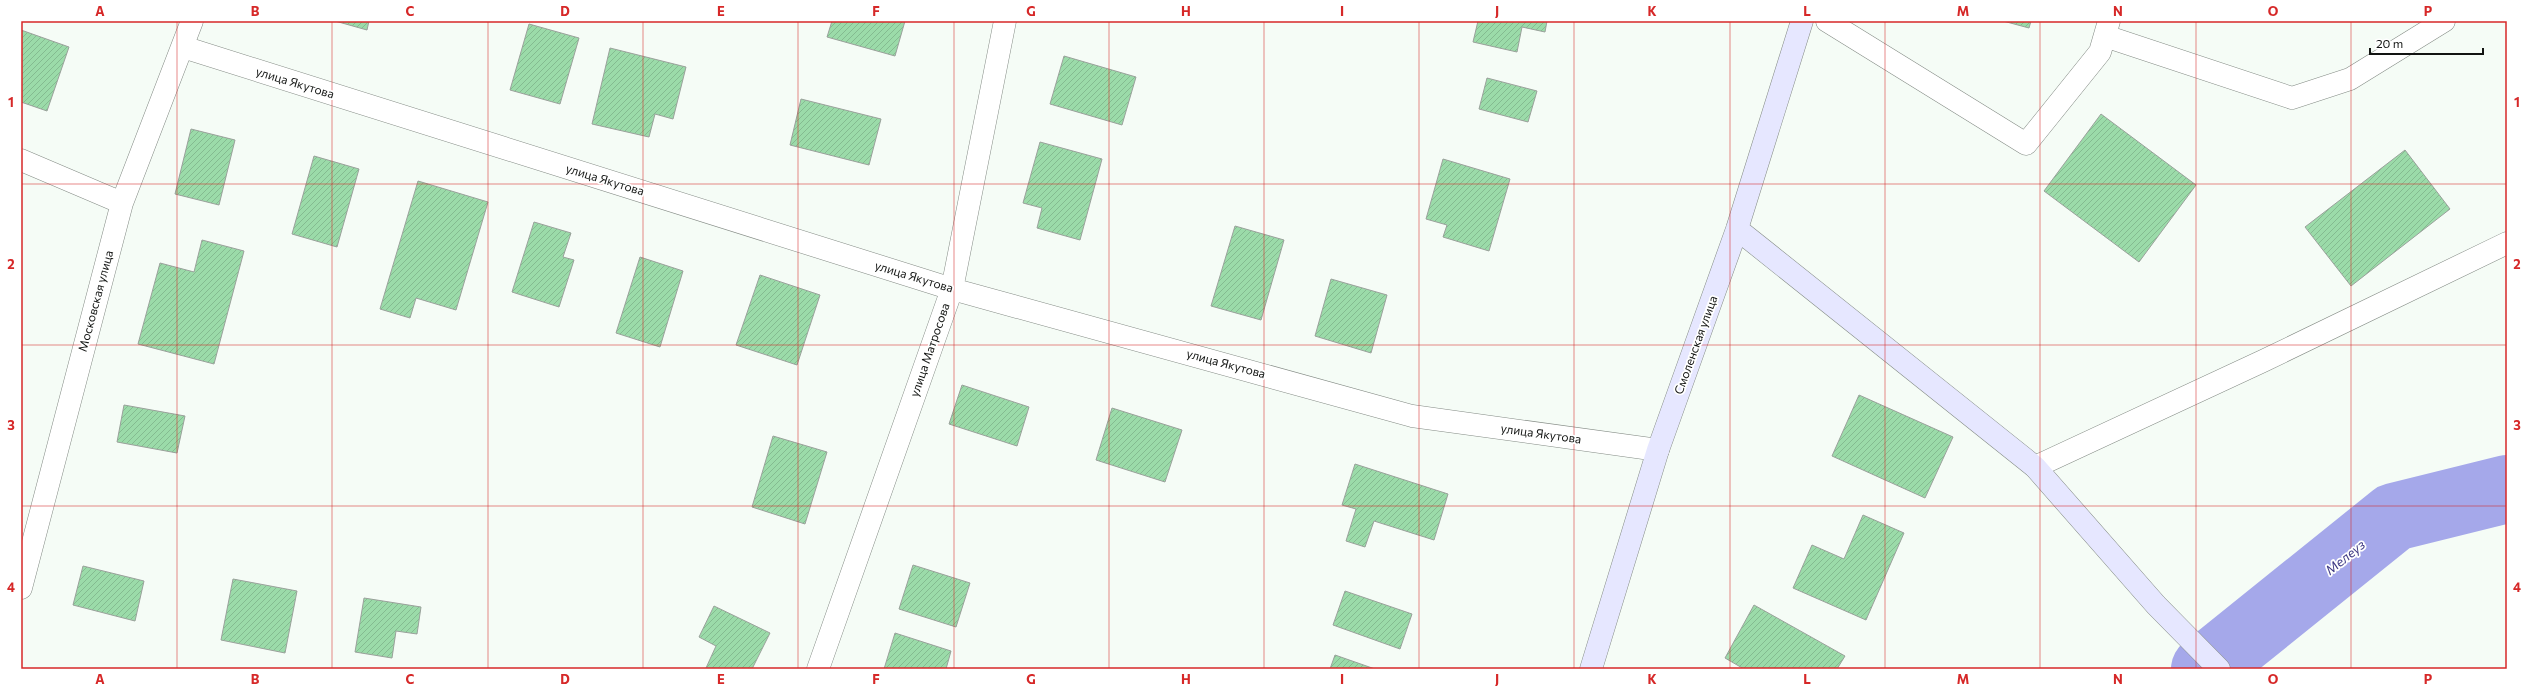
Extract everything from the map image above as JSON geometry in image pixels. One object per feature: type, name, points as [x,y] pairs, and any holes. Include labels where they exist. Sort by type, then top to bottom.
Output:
[{"type":"main road","name":"Смоленская улица","points":[[1591,669],[1658,450],[1737,229],[1802,21]]},
{"type":"main road","points":[[1737,229],[2035,466],[2156,605],[2219,669]]},
{"type":"street","name":"Московская улица","points":[[21,588],[122,203],[192,21]]},
{"type":"street","name":"улица Матросова","points":[[818,669],[952,289],[1005,21]]},
{"type":"street","points":[[1827,21],[2026,144],[2100,52],[2107,28],[2292,98],[2350,79],[2444,21]]},
{"type":"street","name":"улица Якутова","points":[[183,47],[952,289],[1412,416],[1658,450]]},
{"type":"street","points":[[21,160],[122,203]]},
{"type":"street","points":[[2035,466],[2270,357],[2507,243]]},
{"type":"building","points":[[335,21],[369,21],[367,30]]},
{"type":"building","points":[[832,21],[905,21],[895,56],[827,37]]},
{"type":"building","points":[[1478,21],[1547,21],[1545,32],[1522,27],[1517,52],[1473,42]]},
{"type":"building","points":[[2003,21],[2031,21],[2029,28]]},
{"type":"building","points":[[529,24],[579,38],[560,104],[510,90]]},
{"type":"building","points":[[21,30],[69,47],[47,111],[21,102]]},
{"type":"building","points":[[610,48],[686,67],[673,119],[655,114],[649,137],[592,124]]},
{"type":"building","points":[[1064,56],[1136,77],[1122,125],[1050,104]]},
{"type":"building","points":[[1487,78],[1537,91],[1528,122],[1479,109]]},
{"type":"building","points":[[801,99],[881,119],[869,165],[790,145]]},
{"type":"building","points":[[2101,114],[2196,185],[2139,262],[2044,191]]},
{"type":"building","points":[[191,129],[235,140],[219,205],[175,194]]},
{"type":"building","points":[[1040,142],[1102,159],[1080,240],[1037,228],[1042,208],[1023,203]]},
{"type":"building","points":[[2405,150],[2450,209],[2351,286],[2305,227]]},
{"type":"building","points":[[314,156],[359,169],[337,247],[292,234]]},
{"type":"building","points":[[1443,159],[1510,179],[1489,251],[1443,237],[1447,225],[1426,219]]},
{"type":"building","points":[[418,181],[488,202],[456,310],[416,298],[410,318],[380,309]]},
{"type":"building","points":[[534,222],[571,233],[563,257],[574,260],[559,307],[512,292]]},
{"type":"building","points":[[1235,226],[1284,240],[1261,320],[1211,306]]},
{"type":"building","points":[[202,240],[244,251],[214,364],[138,344],[160,263],[194,272]]},
{"type":"building","points":[[640,257],[683,271],[660,347],[616,333]]},
{"type":"building","points":[[760,275],[820,295],[797,365],[736,345]]},
{"type":"building","points":[[1331,279],[1387,295],[1371,353],[1315,336]]},
{"type":"building","points":[[962,385],[1029,407],[1017,446],[949,424]]},
{"type":"building","points":[[1859,395],[1953,437],[1925,498],[1832,456]]},
{"type":"building","points":[[124,405],[185,416],[177,453],[117,442]]},
{"type":"building","points":[[1112,408],[1182,430],[1165,482],[1096,460]]},
{"type":"building","points":[[773,436],[827,452],[805,524],[752,507]]},
{"type":"building","points":[[1355,464],[1448,494],[1434,540],[1374,521],[1365,547],[1346,541],[1356,509],[1342,505]]},
{"type":"building","points":[[1863,515],[1904,533],[1866,620],[1793,588],[1812,545],[1844,559]]},
{"type":"building","points":[[913,565],[970,583],[956,627],[899,609]]},
{"type":"building","points":[[83,566],[144,581],[135,621],[73,605]]},
{"type":"building","points":[[233,579],[297,591],[285,653],[221,640]]},
{"type":"building","points":[[1345,591],[1412,614],[1400,649],[1333,625]]},
{"type":"building","points":[[364,598],[421,607],[417,634],[396,631],[392,658],[355,652]]},
{"type":"building","points":[[1754,605],[1845,656],[1837,669],[1744,669],[1725,658]]},
{"type":"building","points":[[714,606],[770,633],[752,669],[706,668],[716,646],[699,637]]},
{"type":"building","points":[[895,633],[951,651],[946,669],[884,669]]},
{"type":"building","points":[[1335,655],[1375,669],[1330,669]]},
{"type":"waterway","name":"Мелеуз","points":[[2205,669],[2394,517],[2507,489]]}]
